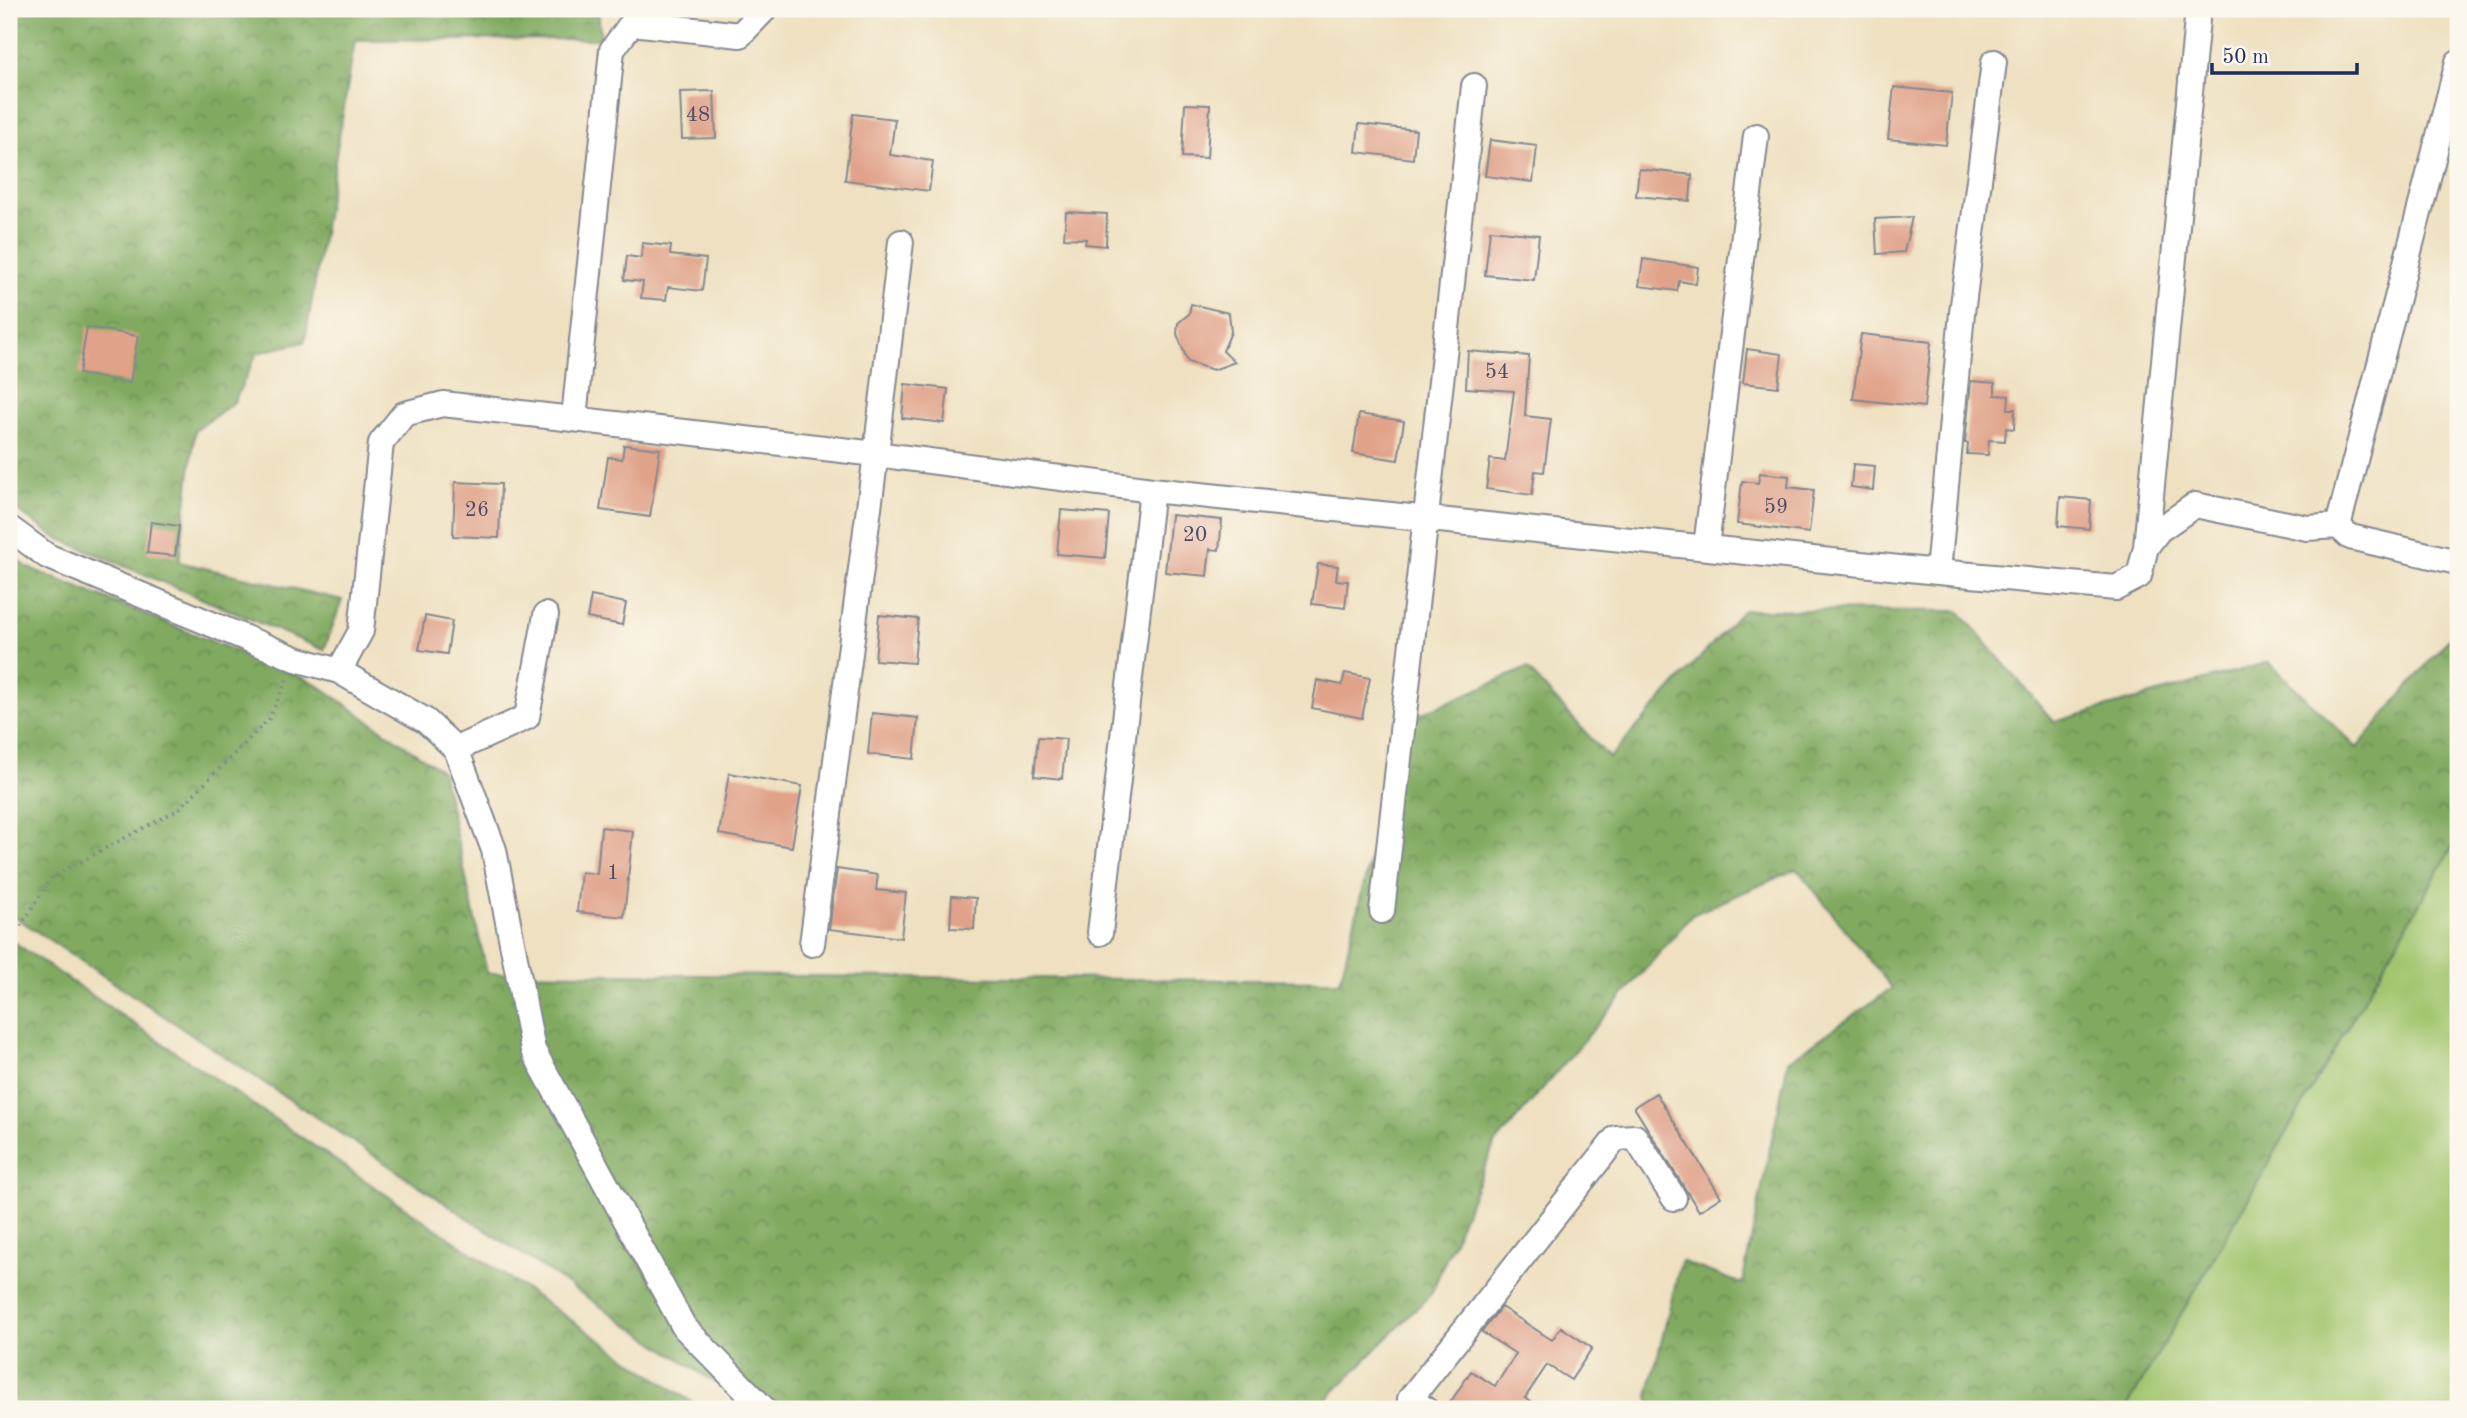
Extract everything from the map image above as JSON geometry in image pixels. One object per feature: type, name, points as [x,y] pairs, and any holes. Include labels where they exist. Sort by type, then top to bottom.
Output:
[{"type":"street","points":[[574,418],[612,50],[632,23],[740,35],[765,9]]},
{"type":"street","points":[[339,670],[361,631],[381,443],[404,414],[443,404],[876,454],[1152,490],[2116,588],[2139,576],[2146,547],[2198,9]]},
{"type":"street","points":[[1938,572],[1962,313],[1994,62]]},
{"type":"street","points":[[2338,526],[2458,62]]},
{"type":"street","points":[[1382,911],[1474,86]]},
{"type":"street","points":[[1706,547],[1756,136]]},
{"type":"street","points":[[812,944],[901,242]]},
{"type":"street","points":[[1100,933],[1152,490]]},
{"type":"street","points":[[2146,547],[2160,530],[2195,505],[2307,528],[2338,526],[2350,537],[2453,561],[2458,558]]},
{"type":"street","points":[[9,528],[47,556],[296,659],[339,670],[426,721],[456,750],[494,850],[533,1050],[684,1327],[764,1409]]},
{"type":"street","points":[[456,750],[527,717],[546,615]]},
{"type":"street","points":[[1425,1409],[1410,1399],[1616,1138],[1636,1137],[1674,1198]]},
{"type":"path","points":[[9,944],[52,877],[179,809],[269,719],[296,659]]},
{"type":"green space","points":[[16,9],[598,9],[601,39],[355,40],[305,342],[257,353],[234,402],[195,431],[179,562],[342,600],[324,650],[55,537],[9,505],[9,24]]},
{"type":"green space","points":[[9,553],[27,567],[313,682],[442,771],[487,973],[1340,981],[1404,721],[1527,668],[1609,758],[1743,610],[1959,611],[2054,722],[2269,662],[2357,748],[2458,627],[2458,837],[2126,1409],[1651,1409],[1648,1396],[1681,1261],[1742,1284],[1788,1061],[1892,988],[1797,869],[1692,915],[1494,1145],[1431,1294],[1317,1409],[1214,1404],[1212,1409],[755,1409],[9,913]]},
{"type":"green space","points":[[2458,837],[2458,1409],[2126,1409]]},
{"type":"green space","points":[[9,939],[702,1409],[9,1409]]},
{"type":"building","points":[[1894,87],[1952,93],[1946,145],[1888,139]]},
{"type":"building","points":[[714,91],[716,138],[682,139],[680,92]]},
{"type":"building","points":[[1185,104],[1210,105],[1207,158],[1182,157]]},
{"type":"building","points":[[853,114],[895,119],[890,155],[933,161],[929,191],[845,180]]},
{"type":"building","points":[[1359,124],[1416,130],[1413,159],[1356,152]]},
{"type":"building","points":[[1490,140],[1537,146],[1533,182],[1485,176]]},
{"type":"building","points":[[1639,169],[1692,175],[1690,201],[1636,196]]},
{"type":"building","points":[[1066,212],[1107,214],[1106,246],[1085,244],[1086,239],[1064,238]]},
{"type":"building","points":[[1912,217],[1904,252],[1877,254],[1875,219]]},
{"type":"building","points":[[1490,230],[1539,235],[1534,280],[1485,275]]},
{"type":"building","points":[[642,243],[671,246],[670,255],[706,259],[702,291],[668,287],[666,300],[641,298],[643,282],[624,280],[627,256],[641,258]]},
{"type":"building","points":[[1643,259],[1698,267],[1696,284],[1679,281],[1677,291],[1639,286]]},
{"type":"building","points":[[1191,304],[1229,313],[1231,332],[1223,351],[1235,362],[1213,370],[1188,362],[1177,334],[1178,323],[1189,314]]},
{"type":"building","points":[[87,327],[138,336],[130,383],[79,374]]},
{"type":"building","points":[[1861,334],[1931,342],[1924,407],[1853,399]]},
{"type":"building","points":[[1747,349],[1782,354],[1778,387],[1743,383]]},
{"type":"building","points":[[1468,351],[1529,356],[1525,416],[1551,419],[1544,472],[1535,471],[1532,495],[1486,489],[1490,459],[1505,461],[1514,391],[1466,388]]},
{"type":"building","points":[[1971,381],[1995,383],[1995,395],[2009,396],[2008,409],[2015,409],[2014,429],[2006,428],[2005,441],[1989,440],[1988,455],[1967,454],[1968,443],[1965,443]]},
{"type":"building","points":[[905,384],[948,389],[944,423],[902,418]]},
{"type":"building","points":[[1359,414],[1404,421],[1398,460],[1353,453]]},
{"type":"building","points":[[624,445],[660,449],[650,517],[600,510],[608,457],[622,459]]},
{"type":"building","points":[[1853,464],[1875,466],[1873,490],[1851,487]]},
{"type":"building","points":[[1760,473],[1789,476],[1788,487],[1814,490],[1809,533],[1737,524],[1742,481],[1758,483]]},
{"type":"building","points":[[455,482],[501,484],[499,538],[453,536]]},
{"type":"building","points":[[2060,497],[2091,500],[2089,529],[2058,526]]},
{"type":"building","points":[[1061,510],[1109,514],[1105,558],[1057,554]]},
{"type":"building","points":[[1171,515],[1222,520],[1219,550],[1210,549],[1207,576],[1165,572]]},
{"type":"building","points":[[151,522],[179,526],[175,556],[147,553]]},
{"type":"building","points":[[1318,564],[1338,566],[1336,580],[1348,581],[1345,608],[1312,604]]},
{"type":"building","points":[[591,596],[626,603],[622,625],[587,618]]},
{"type":"building","points":[[879,615],[918,619],[914,663],[875,660]]},
{"type":"building","points":[[425,616],[452,621],[447,654],[419,650]]},
{"type":"building","points":[[1345,673],[1370,678],[1362,718],[1312,708],[1317,680],[1342,685]]},
{"type":"building","points":[[872,713],[918,718],[914,759],[868,754]]},
{"type":"building","points":[[1038,737],[1066,739],[1062,779],[1034,776]]},
{"type":"building","points":[[729,773],[802,786],[792,847],[719,834]]},
{"type":"building","points":[[601,827],[633,831],[624,917],[577,912],[581,872],[597,874]]},
{"type":"building","points":[[837,869],[878,875],[876,890],[906,893],[901,938],[829,929]]},
{"type":"building","points":[[952,896],[976,898],[974,929],[950,928]]},
{"type":"building","points":[[1656,1093],[1721,1197],[1699,1211],[1634,1107]]},
{"type":"building","points":[[1501,1307],[1552,1340],[1561,1327],[1592,1348],[1571,1380],[1547,1365],[1525,1398],[1542,1409],[1459,1409],[1450,1403],[1471,1371],[1495,1386],[1516,1354],[1482,1332]]}]
